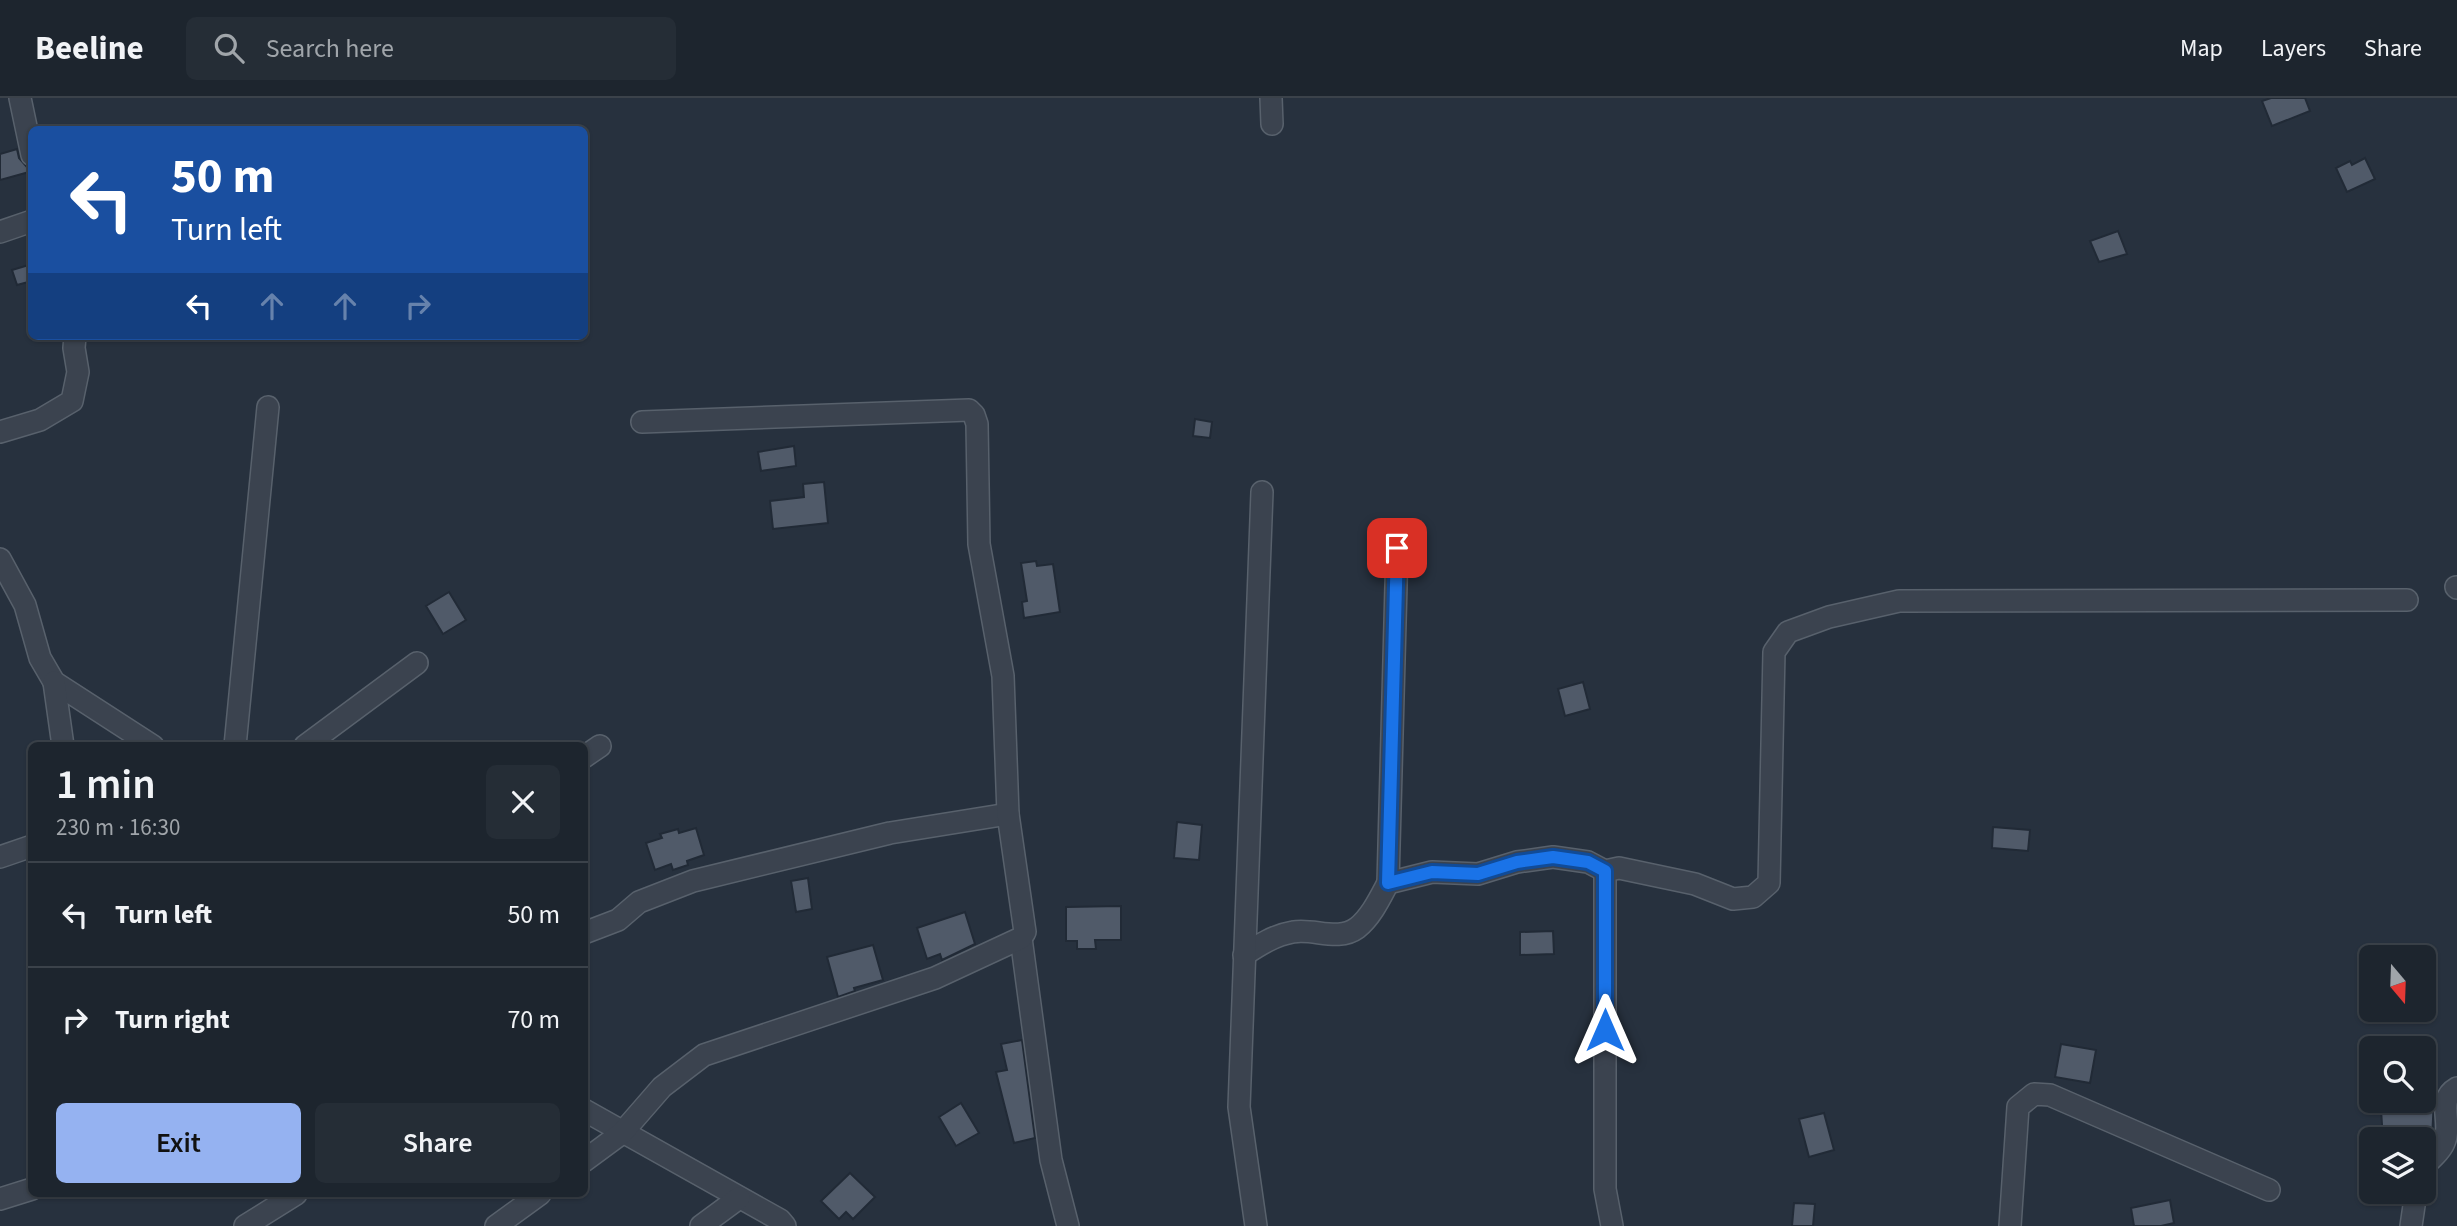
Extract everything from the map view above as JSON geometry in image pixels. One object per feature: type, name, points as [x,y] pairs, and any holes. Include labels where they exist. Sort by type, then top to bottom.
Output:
[{"type":"street","points":[[20,98],[28,136]]},
{"type":"street","points":[[1270,98],[1272,124]]},
{"type":"street","points":[[0,232],[28,222]]},
{"type":"street","points":[[0,432],[40,420],[72,401],[78,372],[75,340]]},
{"type":"street","points":[[235,742],[268,407]]},
{"type":"street","points":[[588,1158],[622,1133],[662,1087],[704,1055],[935,978],[1021,939],[1026,932],[1008,814],[1003,676],[979,544],[978,449],[974,415],[969,410],[642,422]]},
{"type":"street","points":[[1256,1226],[1239,1107],[1262,492]]},
{"type":"street","points":[[1244,955],[1261,943],[1295,931],[1332,935],[1356,929],[1374,907],[1388,883],[1397,548]]},
{"type":"street","points":[[0,559],[25,605],[40,658],[54,682],[62,742]]},
{"type":"street","points":[[1388,883],[1432,872],[1478,874],[1517,862],[1553,857],[1588,862],[1605,871],[1619,867],[1695,884],[1732,899],[1753,897],[1769,883],[1774,652],[1788,632],[1829,617],[1899,601],[2407,600]]},
{"type":"street","points":[[310,742],[417,663]]},
{"type":"street","points":[[54,682],[147,742]]},
{"type":"street","points":[[588,931],[618,920],[639,902],[693,881],[890,833],[1008,814]]},
{"type":"street","points":[[0,856],[28,847]]},
{"type":"street","points":[[1605,871],[1605,1189],[1612,1226]]},
{"type":"street","points":[[1021,939],[1051,1160],[1068,1226]]},
{"type":"street","points":[[2436,1151],[2445,1140],[2448,1125],[2446,1099],[2450,1092],[2457,1088]]},
{"type":"street","points":[[2010,1226],[2018,1107],[2034,1094],[2050,1095],[2269,1190]]},
{"type":"street","points":[[588,1113],[780,1220],[785,1226]]},
{"type":"street","points":[[0,1199],[28,1190]]},
{"type":"street","points":[[245,1226],[291,1197]]},
{"type":"street","points":[[496,1226],[536,1197]]},
{"type":"street","points":[[701,1226],[739,1198]]},
{"type":"street","points":[[2410,1226],[2414,1204]]},
{"type":"building","points":[[2271,98],[2305,98],[2310,111],[2272,126],[2262,101]]},
{"type":"building","points":[[17,149],[28,172],[0,180],[0,154]]},
{"type":"building","points":[[2365,158],[2375,179],[2347,192],[2336,168],[2350,161],[2352,165]]},
{"type":"building","points":[[2118,231],[2127,254],[2099,262],[2090,241]]},
{"type":"building","points":[[28,265],[28,282],[17,285],[12,270]]},
{"type":"building","points":[[1195,419],[1212,422],[1210,438],[1193,436]]},
{"type":"building","points":[[794,446],[796,466],[761,471],[758,452]]},
{"type":"building","points":[[824,482],[828,523],[773,529],[770,501],[804,497],[803,484]]},
{"type":"building","points":[[1036,561],[1037,566],[1053,564],[1060,612],[1024,618],[1022,602],[1027,601],[1021,563]]},
{"type":"building","points":[[449,592],[466,620],[443,634],[426,606]]},
{"type":"building","points":[[1583,682],[1590,709],[1565,716],[1558,689]]},
{"type":"building","points":[[1177,822],[1202,825],[1199,860],[1174,858]]},
{"type":"building","points":[[1993,827],[2030,830],[2028,851],[1992,848]]},
{"type":"building","points":[[696,828],[704,855],[673,870],[671,864],[655,870],[646,843],[662,838],[660,834],[678,829],[679,833]]},
{"type":"building","points":[[808,878],[812,909],[796,912],[791,881]]},
{"type":"building","points":[[1121,906],[1121,940],[1095,940],[1096,949],[1077,949],[1077,941],[1066,941],[1066,907]]},
{"type":"building","points":[[965,912],[975,944],[942,960],[940,954],[927,959],[917,928]]},
{"type":"building","points":[[1553,931],[1554,954],[1520,955],[1520,932]]},
{"type":"building","points":[[873,945],[883,980],[854,988],[855,991],[838,997],[827,957]]},
{"type":"building","points":[[1022,1040],[1035,1138],[1014,1143],[996,1072],[1007,1070],[1001,1044]]},
{"type":"building","points":[[2061,1044],[2096,1050],[2090,1083],[2055,1077]]},
{"type":"building","points":[[961,1103],[979,1133],[956,1146],[939,1117]]},
{"type":"building","points":[[1824,1113],[1834,1150],[1809,1157],[1799,1119]]},
{"type":"building","points":[[2381,1113],[2433,1113],[2433,1127],[2382,1127]]},
{"type":"building","points":[[850,1173],[875,1197],[853,1219],[846,1212],[839,1219],[821,1201]]},
{"type":"building","points":[[2170,1200],[2174,1223],[2134,1226],[2131,1208]]},
{"type":"building","points":[[1794,1203],[1815,1204],[1813,1226],[1792,1226]]},
{"type":"route","points":[[1397,548],[1388,883],[1432,872],[1478,874],[1517,862],[1553,857],[1588,862],[1605,871],[1605,1030]]}]
